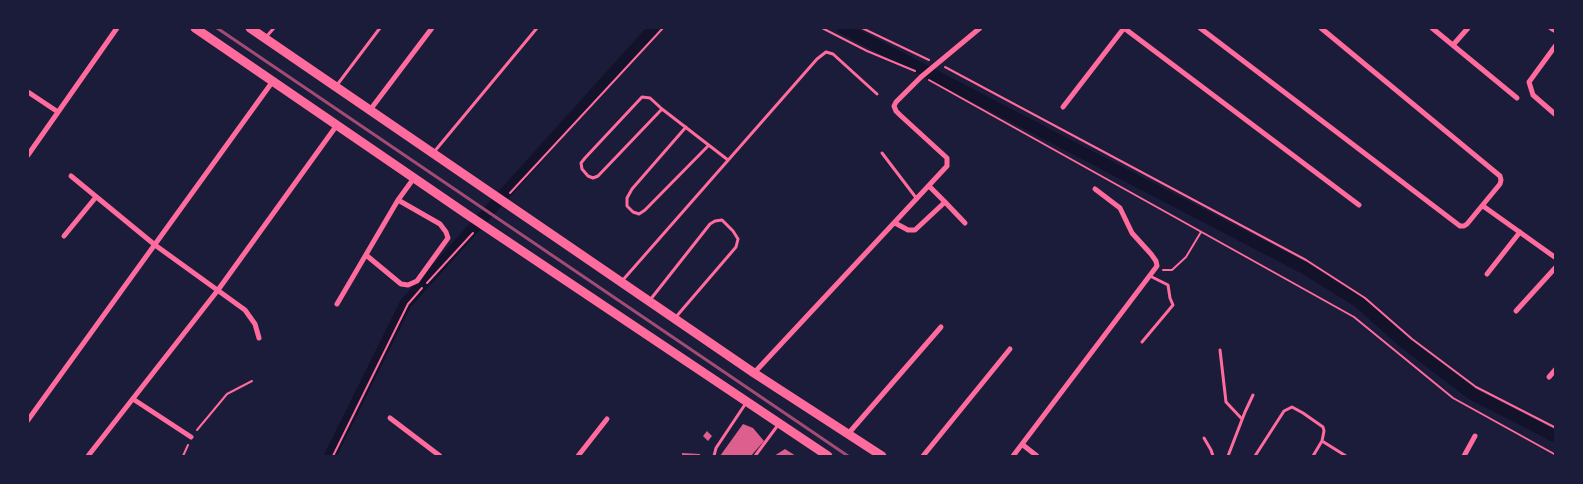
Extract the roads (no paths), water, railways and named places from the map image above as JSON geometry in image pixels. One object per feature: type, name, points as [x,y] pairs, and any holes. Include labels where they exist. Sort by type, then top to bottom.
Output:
[{"type":"main road","points":[[195,28],[497,235],[828,456]]},
{"type":"main road","points":[[250,28],[754,373],[882,456]]},
{"type":"street","points":[[28,155],[118,28]]},
{"type":"street","points":[[370,110],[432,28]]},
{"type":"street","points":[[754,373],[947,166],[947,158],[900,115],[894,106],[921,77],[980,28]]},
{"type":"street","points":[[1063,107],[1124,28],[1359,205]]},
{"type":"street","points":[[1200,28],[1460,226],[1467,224],[1484,206],[1500,184],[1500,176],[1321,28]]},
{"type":"street","points":[[1432,28],[1516,98]]},
{"type":"street","points":[[1453,45],[1468,28]]},
{"type":"street","points":[[1551,28],[1556,31]]},
{"type":"street","points":[[1556,45],[1529,82],[1533,95],[1556,115]]},
{"type":"street","points":[[28,420],[273,81]]},
{"type":"street","points":[[28,92],[58,112]]},
{"type":"street","points":[[88,456],[218,290],[337,125]]},
{"type":"street","points":[[71,176],[155,246],[245,310],[255,324],[259,338]]},
{"type":"street","points":[[337,304],[398,200],[414,178]]},
{"type":"street","points":[[930,186],[965,223]]},
{"type":"street","points":[[1013,456],[1157,266],[1156,260],[1132,233],[1120,208],[1095,189]]},
{"type":"street","points":[[64,236],[96,196]]},
{"type":"street","points":[[366,255],[401,284],[408,285],[417,281],[448,238],[440,224],[398,200]]},
{"type":"street","points":[[895,223],[908,230],[915,230],[945,202]]},
{"type":"street","points":[[1484,206],[1556,258]]},
{"type":"street","points":[[1487,274],[1520,232]]},
{"type":"street","points":[[1516,311],[1556,267]]},
{"type":"street","points":[[848,434],[941,326]]},
{"type":"street","points":[[922,456],[1010,349]]},
{"type":"street","points":[[1549,377],[1556,369]]},
{"type":"street","points":[[133,399],[191,437]]},
{"type":"street","points":[[390,418],[440,456]]},
{"type":"street","points":[[578,456],[607,419]]},
{"type":"street","points":[[1464,456],[1476,436]]},
{"type":"street","points":[[1023,445],[1037,456]]},
{"type":"lane","points":[[265,38],[274,28]]},
{"type":"lane","points":[[336,87],[380,28]]},
{"type":"lane","points":[[433,152],[537,28]]},
{"type":"lane","points":[[621,281],[817,59],[826,52],[833,54],[878,94]]},
{"type":"lane","points":[[662,109],[598,176],[593,178],[588,176],[582,169],[581,163],[585,158],[642,97],[650,98],[728,160]]},
{"type":"lane","points":[[686,127],[632,189],[627,198],[627,206],[633,212],[639,214],[645,210],[708,144]]},
{"type":"lane","points":[[882,153],[917,200]]},
{"type":"lane","points":[[649,300],[710,224],[722,220],[738,239],[736,247],[675,318]]},
{"type":"lane","points":[[1142,342],[1173,305],[1168,285],[1150,275]]},
{"type":"lane","points":[[1220,350],[1226,402],[1242,419]]},
{"type":"lane","points":[[1228,456],[1253,395]]},
{"type":"lane","points":[[714,456],[716,448],[747,402]]},
{"type":"lane","points":[[1255,456],[1284,411],[1289,408],[1296,409],[1323,427],[1322,441],[1313,456]]},
{"type":"lane","points":[[755,456],[779,424]]},
{"type":"lane","points":[[1204,438],[1213,456]]},
{"type":"lane","points":[[1322,441],[1346,456]]},
{"type":"waterway","points":[[330,456],[406,303],[654,28]]},
{"type":"waterway","points":[[843,28],[1304,268],[1359,302],[1405,343],[1472,394],[1556,437]]},
{"type":"railway","points":[[217,28],[848,456]]}]
